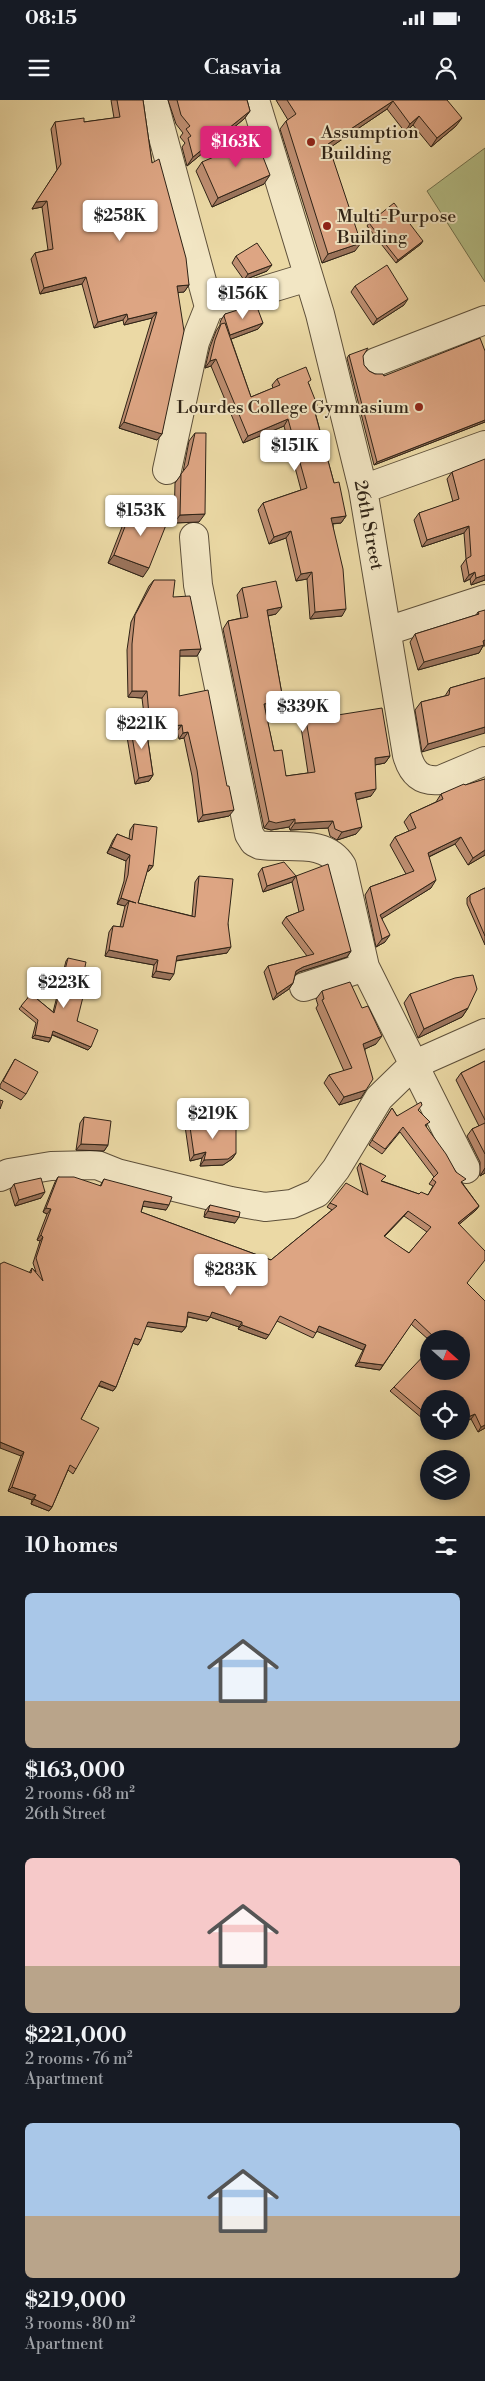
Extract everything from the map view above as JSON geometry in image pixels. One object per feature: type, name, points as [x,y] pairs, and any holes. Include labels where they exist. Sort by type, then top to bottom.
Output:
[{"type":"street","points":[[153,100],[209,307],[195,342],[167,470]]},
{"type":"street","name":"26th Street","points":[[255,100],[308,277],[341,375],[363,489],[410,767],[419,777],[432,781],[440,780],[485,761]]},
{"type":"street","points":[[209,307],[308,277]]},
{"type":"street","points":[[376,362],[485,320]]},
{"type":"street","points":[[363,489],[485,445]]},
{"type":"street","points":[[194,537],[198,585],[249,834],[254,842],[260,845],[324,848],[338,859],[342,866],[365,967],[466,1169]]},
{"type":"street","points":[[387,631],[485,599]]},
{"type":"street","points":[[304,987],[365,967]]},
{"type":"street","points":[[0,1177],[9,1173],[51,1166],[98,1165],[117,1173],[231,1201],[265,1207],[292,1204],[317,1193],[336,1169],[379,1098],[413,1065],[485,1033]]},
{"type":"green space","points":[[485,148],[485,282],[427,191]]},
{"type":"building","points":[[117,100],[143,100],[152,163],[159,159],[186,258],[189,285],[177,286],[184,331],[162,434],[124,422],[157,312],[128,319],[127,314],[98,322],[86,277],[44,288],[35,253],[53,249],[47,201],[36,202],[61,164],[55,122],[84,118],[84,122],[120,117]]},
{"type":"building","points":[[177,100],[247,100],[250,111],[193,157],[188,138],[191,136],[186,129],[190,126],[181,115]]},
{"type":"building","points":[[287,100],[447,100],[462,118],[437,138],[419,116],[410,124],[393,101],[328,144],[361,243],[328,254],[286,121],[296,114]]},
{"type":"building","points":[[256,139],[270,175],[218,198],[202,162]]},
{"type":"building","points":[[394,203],[423,241],[398,260],[369,223]]},
{"type":"building","points":[[257,243],[272,265],[248,274],[236,256]]},
{"type":"building","points":[[387,265],[408,299],[377,319],[355,286]]},
{"type":"building","points":[[250,306],[251,309],[257,307],[263,323],[230,335],[225,314]]},
{"type":"building","points":[[225,323],[251,397],[280,385],[277,379],[306,367],[311,380],[308,382],[318,407],[314,409],[334,483],[339,482],[346,516],[331,518],[343,569],[346,609],[315,612],[312,572],[301,574],[291,531],[274,537],[263,503],[307,488],[288,419],[248,436],[216,359],[210,361],[221,324]]},
{"type":"building","name":"Lourdes College Gymnasium","points":[[480,338],[485,351],[485,420],[377,462],[349,355],[368,348],[363,356],[364,365],[369,371],[375,374],[383,374],[384,376]]},
{"type":"building","points":[[195,433],[206,433],[205,514],[180,515],[181,474],[188,465]]},
{"type":"building","points":[[485,459],[485,575],[476,578],[475,572],[469,575],[466,559],[471,556],[469,526],[427,540],[419,513],[459,499],[452,472]]},
{"type":"building","points":[[133,506],[168,520],[149,568],[114,555]]},
{"type":"building","points":[[154,580],[175,580],[173,597],[190,596],[201,649],[180,650],[179,696],[208,690],[227,786],[229,786],[234,810],[203,815],[197,770],[188,732],[183,733],[182,725],[150,728],[147,691],[132,691],[132,644],[135,615]]},
{"type":"building","points":[[276,581],[282,607],[267,610],[283,700],[264,704],[274,751],[282,750],[286,776],[315,772],[306,720],[382,708],[390,756],[375,758],[376,789],[355,793],[362,827],[342,832],[335,829],[333,821],[295,823],[295,819],[276,823],[269,821],[228,621],[248,617],[242,588]]},
{"type":"building","points":[[485,610],[484,645],[424,662],[415,634],[479,614],[478,612]]},
{"type":"building","points":[[485,678],[485,727],[428,744],[421,702],[449,695],[450,688]]},
{"type":"building","points":[[145,722],[153,775],[139,778],[130,724]]},
{"type":"building","points":[[485,779],[485,850],[473,858],[461,837],[428,853],[436,880],[380,915],[390,935],[382,939],[370,887],[414,871],[395,837],[416,828],[410,814],[443,799],[441,794],[464,784]]},
{"type":"building","points":[[134,824],[157,827],[153,866],[149,865],[138,903],[195,917],[199,876],[233,879],[228,924],[231,947],[177,956],[174,974],[156,971],[158,960],[109,950],[113,926],[123,927],[129,901],[136,903],[121,898],[128,875],[130,855],[111,847],[117,834],[132,840]]},
{"type":"building","points":[[284,862],[296,876],[267,886],[262,868]]},
{"type":"building","points":[[328,864],[351,951],[296,971],[293,983],[277,994],[268,966],[314,954],[286,917],[304,910],[296,876]]},
{"type":"building","points":[[485,888],[485,936],[470,901],[470,895]]},
{"type":"building","points":[[68,958],[86,962],[79,996],[83,997],[77,1021],[98,1030],[91,1047],[53,1031],[51,1038],[35,1035],[38,1020],[21,1006],[31,994],[54,1013]]},
{"type":"building","points":[[473,975],[477,989],[468,1008],[424,1029],[410,994],[455,978]]},
{"type":"building","points":[[350,982],[362,1008],[368,1006],[382,1036],[363,1044],[373,1079],[366,1090],[344,1097],[329,1075],[352,1068],[322,1000],[324,999],[322,991]]},
{"type":"building","points":[[15,1059],[38,1072],[26,1094],[3,1081]]},
{"type":"building","points":[[485,1061],[485,1120],[461,1073]]},
{"type":"building","points":[[421,1102],[422,1105],[418,1110],[430,1122],[425,1125],[446,1154],[456,1172],[466,1179],[461,1182],[479,1206],[458,1223],[485,1251],[485,1260],[467,1283],[485,1301],[485,1425],[481,1427],[475,1414],[470,1416],[470,1390],[420,1390],[420,1409],[394,1387],[420,1360],[420,1380],[470,1380],[470,1330],[427,1330],[415,1319],[383,1365],[359,1362],[366,1345],[319,1326],[316,1333],[280,1316],[269,1335],[242,1325],[242,1322],[212,1312],[210,1317],[188,1312],[186,1327],[148,1322],[141,1340],[135,1338],[116,1387],[101,1381],[81,1419],[99,1428],[76,1469],[70,1465],[52,1507],[34,1499],[36,1495],[12,1487],[24,1452],[0,1442],[0,1264],[4,1262],[31,1273],[32,1268],[43,1281],[36,1258],[43,1237],[41,1235],[51,1209],[46,1208],[58,1177],[74,1177],[101,1186],[104,1179],[172,1197],[169,1205],[144,1201],[141,1212],[271,1260],[337,1206],[330,1203],[346,1183],[368,1195],[360,1163],[386,1176],[381,1181],[419,1194],[421,1192],[428,1195],[436,1182],[432,1179],[438,1173],[403,1127],[385,1149],[372,1140],[392,1108],[397,1116]],"holes":[[[408,1211],[431,1227],[409,1253],[384,1236]]]},
{"type":"building","points":[[84,1117],[111,1121],[108,1145],[81,1144]]},
{"type":"building","points":[[189,1120],[236,1126],[236,1153],[228,1159],[204,1160],[206,1152],[194,1155]]},
{"type":"building","points":[[485,1123],[485,1154],[472,1129]]},
{"type":"building","points":[[41,1178],[45,1192],[19,1200],[14,1184]]},
{"type":"building","points":[[210,1205],[240,1212],[239,1217],[208,1211]]},
{"type":"place","name":"Assumption Building","points":[[311,142]]},
{"type":"place","name":"Multi-Purpose Building","points":[[327,226]]},
{"type":"place","name":"Lourdes College Gymnasium","points":[[419,407]]}]
